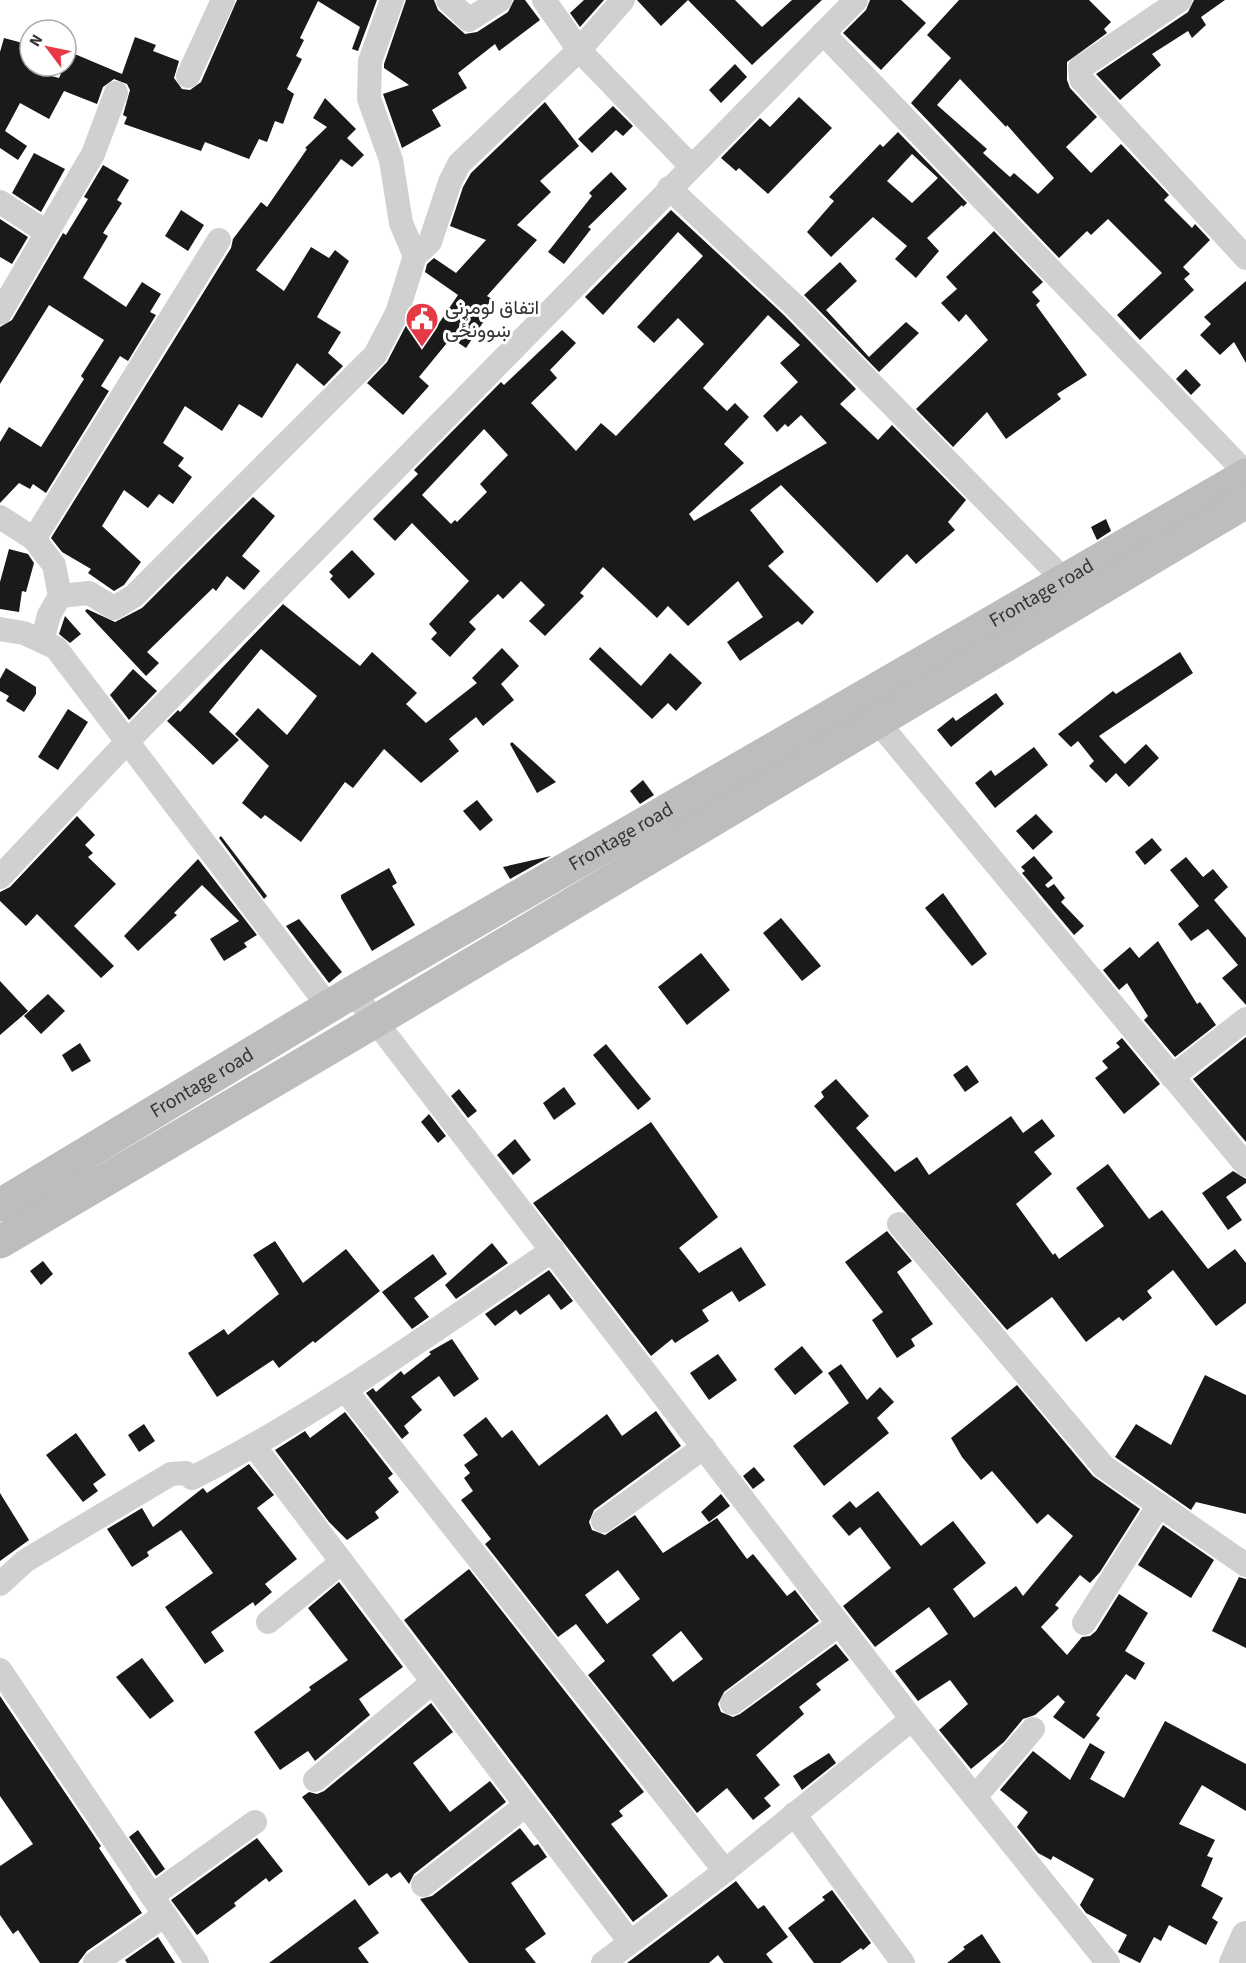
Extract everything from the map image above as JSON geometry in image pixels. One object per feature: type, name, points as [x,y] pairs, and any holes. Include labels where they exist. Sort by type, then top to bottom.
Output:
[{"type":"main road","name":"Frontage road","points":[[0,1205],[341,1000],[1065,582],[1246,474]]},
{"type":"main road","points":[[0,1242],[374,1022],[1246,502]]},
{"type":"street","points":[[188,76],[223,0]]},
{"type":"street","points":[[392,0],[370,61],[369,99],[391,160],[401,223],[415,256]]},
{"type":"street","points":[[448,0],[469,20],[501,0]]},
{"type":"street","points":[[544,0],[579,50],[691,166]]},
{"type":"street","points":[[60,596],[89,593],[114,608],[134,596],[375,355],[397,313],[415,256],[430,242],[450,182],[459,164],[579,50],[623,0]]},
{"type":"street","points":[[0,877],[126,743],[856,0]]},
{"type":"street","points":[[1180,0],[1080,68],[1081,79],[1246,258]]},
{"type":"street","points":[[823,33],[1246,474]]},
{"type":"street","points":[[0,313],[93,154],[116,93]]},
{"type":"street","points":[[669,188],[794,305],[1065,582]]},
{"type":"street","points":[[0,202],[46,231]]},
{"type":"street","points":[[34,539],[219,240]]},
{"type":"street","points":[[2,520],[34,539],[54,565],[60,596],[49,615],[42,641]]},
{"type":"street","points":[[0,629],[24,633],[56,648],[126,743],[341,1000],[374,1022],[554,1250],[912,1719],[1108,1963]]},
{"type":"street","points":[[877,721],[1246,1165]]},
{"type":"street","points":[[1172,1077],[1246,1019]]},
{"type":"street","points":[[899,1224],[1104,1467],[1246,1565]]},
{"type":"street","points":[[0,1584],[25,1561],[171,1474],[186,1473],[192,1478],[254,1446],[346,1391],[554,1250]]},
{"type":"street","points":[[346,1391],[725,1871]]},
{"type":"street","points":[[254,1446],[630,1942]]},
{"type":"street","points":[[603,1521],[704,1447]]},
{"type":"street","points":[[1084,1623],[1159,1505]]},
{"type":"street","points":[[268,1622],[342,1562]]},
{"type":"street","points":[[732,1703],[839,1624]]},
{"type":"street","points":[[0,1670],[197,1963]]},
{"type":"street","points":[[315,1780],[433,1682]]},
{"type":"street","points":[[603,1963],[725,1871],[912,1719]]},
{"type":"street","points":[[975,1797],[1033,1729]]},
{"type":"street","points":[[423,1885],[526,1805]]},
{"type":"street","points":[[794,1814],[903,1963]]},
{"type":"street","points":[[95,1963],[255,1821]]},
{"type":"street","points":[[1234,1963],[1246,1936]]},
{"type":"building","points":[[237,0],[377,0],[358,51],[352,49],[360,27],[318,1],[300,38],[304,40],[296,56],[302,59],[287,89],[294,94],[283,124],[275,121],[267,142],[259,139],[249,159],[205,142],[201,151],[124,124],[127,117],[123,115],[130,90],[127,84],[114,79],[103,87],[97,104],[64,91],[49,119],[20,103],[5,131],[27,146],[18,160],[0,148],[0,52],[4,38],[18,42],[18,78],[78,78],[78,55],[122,74],[135,37],[156,45],[153,51],[179,61],[174,78],[182,89],[190,90],[201,82]]},
{"type":"building","points":[[406,0],[434,0],[438,10],[465,34],[477,32],[508,12],[514,0],[525,0],[540,20],[499,51],[495,44],[458,73],[467,88],[432,110],[441,126],[402,148],[383,94],[409,85],[384,68]]},
{"type":"building","points":[[584,0],[604,0],[580,27],[570,13]]},
{"type":"building","points":[[637,0],[688,0],[661,26]]},
{"type":"building","points":[[688,0],[735,0],[762,27],[792,0],[822,0],[752,65]]},
{"type":"building","points":[[870,0],[901,0],[926,23],[881,70],[843,33],[866,10]]},
{"type":"building","points":[[959,0],[1089,0],[1111,22],[1104,29],[1107,33],[1067,62],[1067,80],[1070,88],[1097,117],[1066,147],[1091,173],[1121,144],[1169,195],[1164,200],[1192,228],[1195,224],[1210,240],[1183,267],[1190,274],[1184,279],[1194,290],[1140,340],[1117,315],[1162,273],[1108,219],[1091,235],[1087,231],[1059,258],[911,103],[951,58],[927,35]],"holes":[[[960,79],[1006,127],[1007,125],[1054,178],[1038,194],[1014,173],[1010,177],[983,153],[987,149],[937,105]]]},
{"type":"building","points":[[1194,0],[1225,0],[1201,17],[1206,25],[1192,38],[1188,31],[1152,54],[1161,65],[1120,100],[1096,74],[1188,12]]},
{"type":"building","points":[[735,64],[747,77],[721,103],[709,90]]},
{"type":"building","points":[[799,97],[832,128],[768,194],[739,168],[736,171],[721,158],[760,118],[770,127]]},
{"type":"building","points":[[325,98],[356,129],[347,138],[364,155],[352,167],[341,159],[256,270],[284,291],[311,247],[329,258],[335,250],[349,261],[317,317],[341,332],[328,353],[343,366],[324,386],[297,363],[262,418],[239,404],[222,431],[185,406],[163,443],[184,458],[178,466],[192,477],[173,504],[159,494],[148,508],[124,490],[102,526],[141,562],[124,585],[114,591],[88,573],[91,569],[62,552],[51,538],[231,248],[233,239],[261,202],[267,207],[307,149],[305,148],[327,127],[313,118]]},
{"type":"building","points":[[545,102],[579,146],[540,181],[551,192],[517,225],[537,240],[487,296],[492,299],[483,311],[488,315],[466,348],[451,338],[419,377],[429,386],[403,415],[367,383],[387,362],[412,314],[433,332],[458,295],[425,272],[427,264],[434,258],[456,273],[486,240],[450,226],[463,187],[471,173]]},
{"type":"building","points":[[613,106],[633,126],[623,136],[616,130],[592,153],[578,139]]},
{"type":"building","points":[[898,132],[967,203],[927,238],[939,251],[916,278],[895,259],[907,246],[873,217],[831,257],[807,232],[834,201],[829,197],[880,144],[883,147]],"holes":[[[912,154],[938,178],[912,203],[887,181]]]},
{"type":"building","points":[[34,153],[65,169],[41,212],[12,193]]},
{"type":"building","points":[[103,165],[129,180],[117,200],[122,203],[103,233],[108,236],[83,278],[126,307],[142,282],[161,294],[150,312],[156,315],[128,361],[120,356],[101,386],[109,391],[46,493],[33,484],[30,489],[19,483],[0,503],[0,442],[9,427],[41,447],[84,379],[81,376],[104,340],[49,305],[0,384],[0,327],[12,320],[63,233],[66,235],[88,199],[84,197]]},
{"type":"building","points":[[611,172],[627,189],[588,227],[591,229],[564,264],[548,252],[592,196],[589,193]]},
{"type":"building","points":[[181,210],[204,225],[188,251],[165,236]]},
{"type":"building","points":[[671,210],[784,315],[856,389],[840,404],[878,440],[892,425],[966,500],[948,522],[955,530],[916,564],[907,554],[877,583],[781,485],[750,510],[784,552],[768,566],[814,612],[802,625],[798,621],[740,661],[727,642],[763,617],[738,581],[688,626],[668,606],[657,618],[603,567],[580,593],[584,596],[545,636],[529,621],[545,605],[521,581],[503,599],[498,594],[469,622],[476,629],[450,657],[431,639],[437,633],[429,624],[469,581],[412,523],[395,541],[373,519],[418,474],[414,470],[501,382],[504,385],[562,330],[576,343],[550,370],[557,378],[531,403],[576,451],[601,423],[616,436],[704,344],[678,318],[654,343],[637,327],[703,256],[678,232],[603,315],[585,297]],"holes":[[[768,315],[800,345],[780,363],[798,382],[763,416],[777,432],[785,424],[788,427],[801,415],[827,443],[694,521],[689,514],[744,463],[724,444],[749,417],[735,403],[727,411],[703,388]],[[484,429],[508,455],[480,484],[487,492],[457,522],[455,520],[451,524],[422,495]]]},
{"type":"building","points":[[0,219],[28,237],[12,264],[0,257]]},
{"type":"building","points":[[994,231],[1043,282],[1032,292],[1040,301],[1036,305],[1087,375],[1057,394],[1061,399],[1006,439],[987,412],[953,447],[916,409],[988,340],[966,314],[959,322],[941,303],[957,289],[946,277]]},
{"type":"building","points":[[840,262],[857,281],[826,310],[869,357],[906,322],[919,333],[879,372],[804,295]]},
{"type":"building","points":[[1246,281],[1246,363],[1234,342],[1220,355],[1200,335],[1211,324],[1204,317]]},
{"type":"building","points":[[1186,369],[1201,385],[1191,395],[1176,379]]},
{"type":"building","points":[[253,497],[275,516],[242,556],[260,571],[244,590],[227,576],[216,591],[213,588],[147,652],[159,663],[146,676],[85,611],[87,609],[115,622],[142,608]]},
{"type":"building","points":[[1106,519],[1111,531],[1097,540],[1091,527]]},
{"type":"building","points":[[9,549],[28,554],[34,563],[26,592],[22,591],[19,612],[0,609],[0,582]]},
{"type":"building","points":[[352,550],[375,574],[349,599],[330,579],[333,576],[329,572]]},
{"type":"building","points":[[283,604],[360,666],[372,652],[417,693],[406,704],[426,723],[477,683],[472,678],[502,648],[519,666],[501,684],[514,700],[483,726],[476,717],[449,739],[459,751],[421,783],[384,749],[353,788],[345,782],[301,842],[265,815],[261,819],[242,803],[269,766],[235,734],[258,708],[287,735],[317,696],[261,649],[209,712],[239,740],[213,765],[167,721],[178,710],[180,712]]},
{"type":"building","points":[[65,616],[81,634],[70,643],[59,634]]},
{"type":"building","points":[[600,647],[641,686],[670,653],[702,683],[676,711],[668,703],[652,719],[589,659]]},
{"type":"building","points":[[1180,652],[1193,673],[1099,736],[1125,764],[1146,744],[1159,758],[1129,787],[1116,773],[1106,783],[1089,766],[1094,761],[1078,741],[1071,747],[1058,734],[1113,691],[1116,694]]},
{"type":"building","points":[[6,668],[36,687],[36,694],[24,712],[6,701],[9,696],[0,691],[0,679]]},
{"type":"building","points":[[133,669],[157,691],[129,720],[110,695]]},
{"type":"building","points":[[996,693],[1004,704],[951,747],[937,730],[953,717],[956,721]]},
{"type":"building","points":[[68,709],[88,722],[58,770],[38,757]]},
{"type":"building","points":[[512,742],[556,782],[537,793],[510,744]]},
{"type":"building","points":[[1034,747],[1048,765],[995,808],[975,783],[991,770],[995,776]]},
{"type":"building","points":[[643,780],[654,795],[640,804],[630,791]]},
{"type":"building","points":[[477,800],[493,820],[480,831],[463,811]]},
{"type":"building","points":[[1036,814],[1053,832],[1033,850],[1016,831]]},
{"type":"building","points":[[77,816],[95,835],[85,845],[93,853],[88,857],[116,884],[74,926],[114,966],[101,978],[37,914],[26,926],[0,901],[0,892],[10,887]]},
{"type":"building","points":[[221,836],[267,896],[264,899],[219,838]]},
{"type":"building","points":[[1152,838],[1162,850],[1145,865],[1135,852]]},
{"type":"building","points":[[551,856],[510,879],[503,867]]},
{"type":"building","points":[[1034,856],[1053,878],[1045,885],[1048,888],[1054,884],[1065,898],[1061,902],[1084,926],[1074,935],[1022,873],[1025,871],[1021,867]]},
{"type":"building","points":[[1186,857],[1203,877],[1213,869],[1228,887],[1214,900],[1246,938],[1246,1005],[1222,978],[1238,965],[1208,929],[1191,941],[1178,924],[1199,906],[1170,870]]},
{"type":"building","points":[[198,859],[257,935],[244,943],[247,947],[224,961],[210,939],[239,921],[202,885],[174,913],[177,915],[138,951],[124,936]]},
{"type":"building","points":[[389,868],[397,883],[392,886],[415,925],[372,951],[341,895]]},
{"type":"building","points":[[943,893],[987,954],[972,966],[925,908]]},
{"type":"building","points":[[781,918],[821,966],[802,981],[763,933]]},
{"type":"building","points":[[299,919],[342,972],[329,983],[286,926]]},
{"type":"building","points":[[1158,941],[1197,1004],[1200,1002],[1216,1025],[1175,1057],[1144,1020],[1148,1016],[1127,983],[1119,990],[1103,970],[1130,947],[1139,958]]},
{"type":"building","points":[[701,953],[730,990],[687,1025],[658,987]]},
{"type":"building","points":[[0,981],[28,1011],[0,1035]]},
{"type":"building","points":[[48,994],[65,1011],[41,1034],[24,1016]]},
{"type":"building","points":[[1246,1037],[1246,1142],[1193,1079]]},
{"type":"building","points":[[1122,1038],[1160,1084],[1124,1114],[1095,1078],[1108,1068],[1102,1061],[1120,1047],[1116,1043]]},
{"type":"building","points":[[80,1043],[91,1061],[72,1072],[62,1055]]},
{"type":"building","points":[[606,1044],[651,1099],[638,1110],[593,1055]]},
{"type":"building","points":[[967,1065],[979,1082],[965,1092],[953,1075]]},
{"type":"building","points":[[836,1079],[869,1116],[856,1128],[895,1172],[917,1157],[929,1175],[1011,1116],[1023,1133],[1042,1119],[1055,1136],[1034,1152],[1052,1174],[1016,1204],[1053,1255],[1055,1253],[1059,1259],[1104,1226],[1076,1188],[1108,1164],[1149,1219],[1162,1210],[1208,1269],[1235,1249],[1246,1263],[1246,1303],[1216,1326],[1173,1270],[1147,1291],[1152,1298],[1123,1321],[1119,1317],[1086,1342],[1052,1297],[1007,1330],[814,1106],[824,1097],[821,1092]]},
{"type":"building","points":[[564,1087],[576,1104],[554,1120],[543,1103]]},
{"type":"building","points":[[459,1089],[477,1111],[468,1118],[451,1096]]},
{"type":"building","points":[[429,1114],[446,1136],[438,1143],[421,1122]]},
{"type":"building","points":[[651,1122],[718,1217],[679,1248],[699,1273],[741,1247],[766,1285],[739,1302],[732,1291],[702,1310],[709,1321],[675,1343],[672,1339],[651,1356],[533,1203]]},
{"type":"building","points":[[515,1139],[531,1160],[513,1175],[497,1155]]},
{"type":"building","points":[[1233,1171],[1246,1179],[1246,1183],[1226,1197],[1242,1220],[1228,1230],[1202,1193]]},
{"type":"building","points":[[887,1231],[912,1261],[897,1272],[933,1324],[911,1339],[915,1346],[897,1358],[872,1320],[883,1312],[845,1262]]},
{"type":"building","points":[[275,1241],[303,1283],[346,1249],[380,1291],[315,1343],[313,1341],[279,1368],[273,1360],[217,1397],[188,1353],[224,1329],[228,1335],[279,1294],[253,1255]]},
{"type":"building","points":[[492,1243],[508,1263],[456,1299],[445,1285]]},
{"type":"building","points":[[433,1254],[447,1274],[414,1298],[429,1317],[412,1329],[382,1292]]},
{"type":"building","points":[[43,1261],[53,1274],[41,1285],[30,1271]]},
{"type":"building","points":[[549,1270],[573,1301],[561,1310],[549,1294],[520,1315],[516,1310],[495,1326],[485,1314]]},
{"type":"building","points":[[452,1339],[479,1379],[454,1397],[439,1376],[411,1397],[422,1410],[404,1426],[409,1433],[402,1439],[366,1393],[373,1388],[376,1392],[401,1371],[404,1375],[431,1354],[429,1352]]},
{"type":"building","points":[[802,1346],[823,1372],[795,1395],[774,1369]]},
{"type":"building","points":[[718,1354],[737,1380],[709,1400],[690,1373]]},
{"type":"building","points":[[841,1364],[867,1400],[880,1387],[894,1402],[877,1418],[889,1433],[824,1486],[793,1446],[849,1403],[828,1373]]},
{"type":"building","points":[[1205,1375],[1246,1395],[1246,1514],[1196,1502],[1191,1510],[1115,1457],[1136,1424],[1171,1445]]},
{"type":"building","points":[[1017,1385],[1093,1476],[1140,1509],[1100,1572],[1090,1583],[1080,1575],[1055,1605],[1059,1608],[1041,1627],[1067,1655],[1082,1637],[1090,1636],[1096,1631],[1119,1594],[1148,1613],[1125,1651],[1145,1663],[1135,1680],[1126,1674],[1096,1715],[1100,1718],[1084,1739],[1053,1717],[1065,1702],[1058,1695],[1035,1715],[1023,1719],[1004,1742],[971,1769],[939,1730],[968,1704],[950,1680],[918,1701],[895,1671],[948,1634],[929,1607],[875,1647],[843,1606],[891,1568],[860,1527],[849,1536],[832,1516],[850,1501],[856,1508],[878,1491],[921,1546],[953,1521],[986,1563],[953,1589],[974,1618],[1016,1586],[1023,1596],[1073,1536],[1048,1514],[1037,1524],[992,1471],[981,1480],[962,1457],[951,1438]]},
{"type":"building","points":[[656,1411],[681,1446],[594,1510],[589,1522],[592,1530],[605,1535],[635,1515],[663,1553],[717,1518],[747,1559],[753,1554],[787,1596],[795,1590],[819,1621],[724,1692],[718,1704],[721,1712],[733,1717],[740,1714],[836,1644],[849,1660],[816,1684],[821,1690],[799,1707],[804,1714],[756,1755],[780,1785],[764,1798],[771,1806],[753,1820],[727,1788],[697,1813],[588,1675],[605,1661],[576,1624],[558,1637],[485,1544],[491,1539],[461,1500],[473,1491],[464,1478],[470,1473],[464,1465],[478,1455],[463,1435],[486,1417],[502,1438],[512,1430],[539,1466],[607,1414],[622,1436]],"holes":[[[618,1570],[640,1599],[607,1624],[585,1595]],[[681,1631],[703,1659],[673,1682],[652,1655]]]},
{"type":"building","points":[[345,1412],[393,1474],[388,1478],[399,1492],[375,1512],[379,1518],[347,1540],[329,1522],[275,1450],[305,1431],[310,1438]]},
{"type":"building","points":[[144,1424],[155,1441],[139,1452],[128,1435]]},
{"type":"building","points":[[76,1433],[106,1475],[93,1484],[98,1491],[83,1502],[46,1455]]},
{"type":"building","points":[[249,1464],[274,1495],[257,1508],[297,1559],[265,1584],[272,1592],[255,1606],[253,1602],[211,1632],[224,1651],[205,1664],[165,1607],[213,1573],[181,1530],[147,1552],[149,1556],[132,1567],[107,1529],[142,1508],[153,1527],[203,1488],[207,1493]]},
{"type":"building","points":[[754,1467],[765,1480],[753,1489],[743,1476]]},
{"type":"building","points":[[0,1493],[29,1540],[0,1561]]},
{"type":"building","points":[[721,1494],[730,1506],[709,1522],[701,1512]]},
{"type":"building","points":[[1163,1525],[1214,1560],[1191,1598],[1138,1565]]},
{"type":"building","points":[[469,1569],[644,1792],[619,1811],[623,1816],[611,1824],[668,1896],[633,1922],[404,1620]]},
{"type":"building","points":[[1239,1577],[1246,1579],[1246,1648],[1212,1631]]},
{"type":"building","points":[[339,1582],[403,1667],[359,1699],[370,1715],[315,1761],[308,1751],[280,1770],[254,1732],[311,1690],[309,1687],[348,1660],[308,1608]]},
{"type":"building","points":[[142,1658],[174,1701],[150,1719],[116,1677]]},
{"type":"building","points":[[0,1696],[101,1846],[99,1848],[142,1913],[87,1951],[78,1963],[40,1963],[18,1930],[13,1934],[0,1915],[0,1866],[33,1844],[0,1796]]},
{"type":"building","points":[[431,1703],[453,1732],[413,1763],[450,1812],[490,1781],[506,1802],[414,1874],[409,1884],[400,1872],[391,1878],[387,1873],[369,1886],[302,1797],[309,1792],[317,1794],[324,1791]]},
{"type":"building","points":[[1165,1721],[1246,1764],[1246,1811],[1202,1785],[1179,1824],[1215,1840],[1207,1856],[1213,1858],[1201,1886],[1223,1898],[1212,1918],[1218,1922],[1206,1945],[1169,1925],[1161,1941],[1154,1937],[1140,1963],[1118,1952],[1127,1935],[1086,1913],[1080,1905],[1094,1879],[1053,1856],[1051,1860],[1038,1853],[1017,1827],[1028,1812],[1000,1790],[1033,1751],[1070,1780],[1090,1743],[1105,1752],[1090,1779],[1124,1798]]},
{"type":"building","points":[[829,1753],[836,1763],[802,1790],[793,1776]]},
{"type":"building","points":[[520,1828],[534,1846],[538,1844],[547,1857],[511,1883],[546,1934],[525,1949],[536,1963],[469,1963],[420,1899],[432,1896]]},
{"type":"building","points":[[138,1830],[165,1869],[156,1876],[129,1837]]},
{"type":"building","points":[[257,1838],[283,1871],[269,1882],[266,1878],[234,1903],[236,1906],[197,1935],[171,1900]]},
{"type":"building","points":[[736,1881],[758,1909],[764,1905],[788,1937],[766,1954],[773,1963],[724,1963],[718,1955],[709,1963],[627,1963]]},
{"type":"building","points":[[832,1890],[871,1943],[840,1963],[814,1963],[788,1928],[825,1900],[822,1897]]},
{"type":"building","points":[[355,1899],[379,1933],[358,1948],[369,1963],[269,1963]]},
{"type":"building","points":[[982,1934],[1001,1963],[947,1963],[965,1949],[963,1947]]},
{"type":"building","points":[[158,1937],[175,1963],[127,1963],[125,1960]]},
{"type":"place","name":"اتفاق لومړنی ښوونځی","points":[[422,348]]}]
